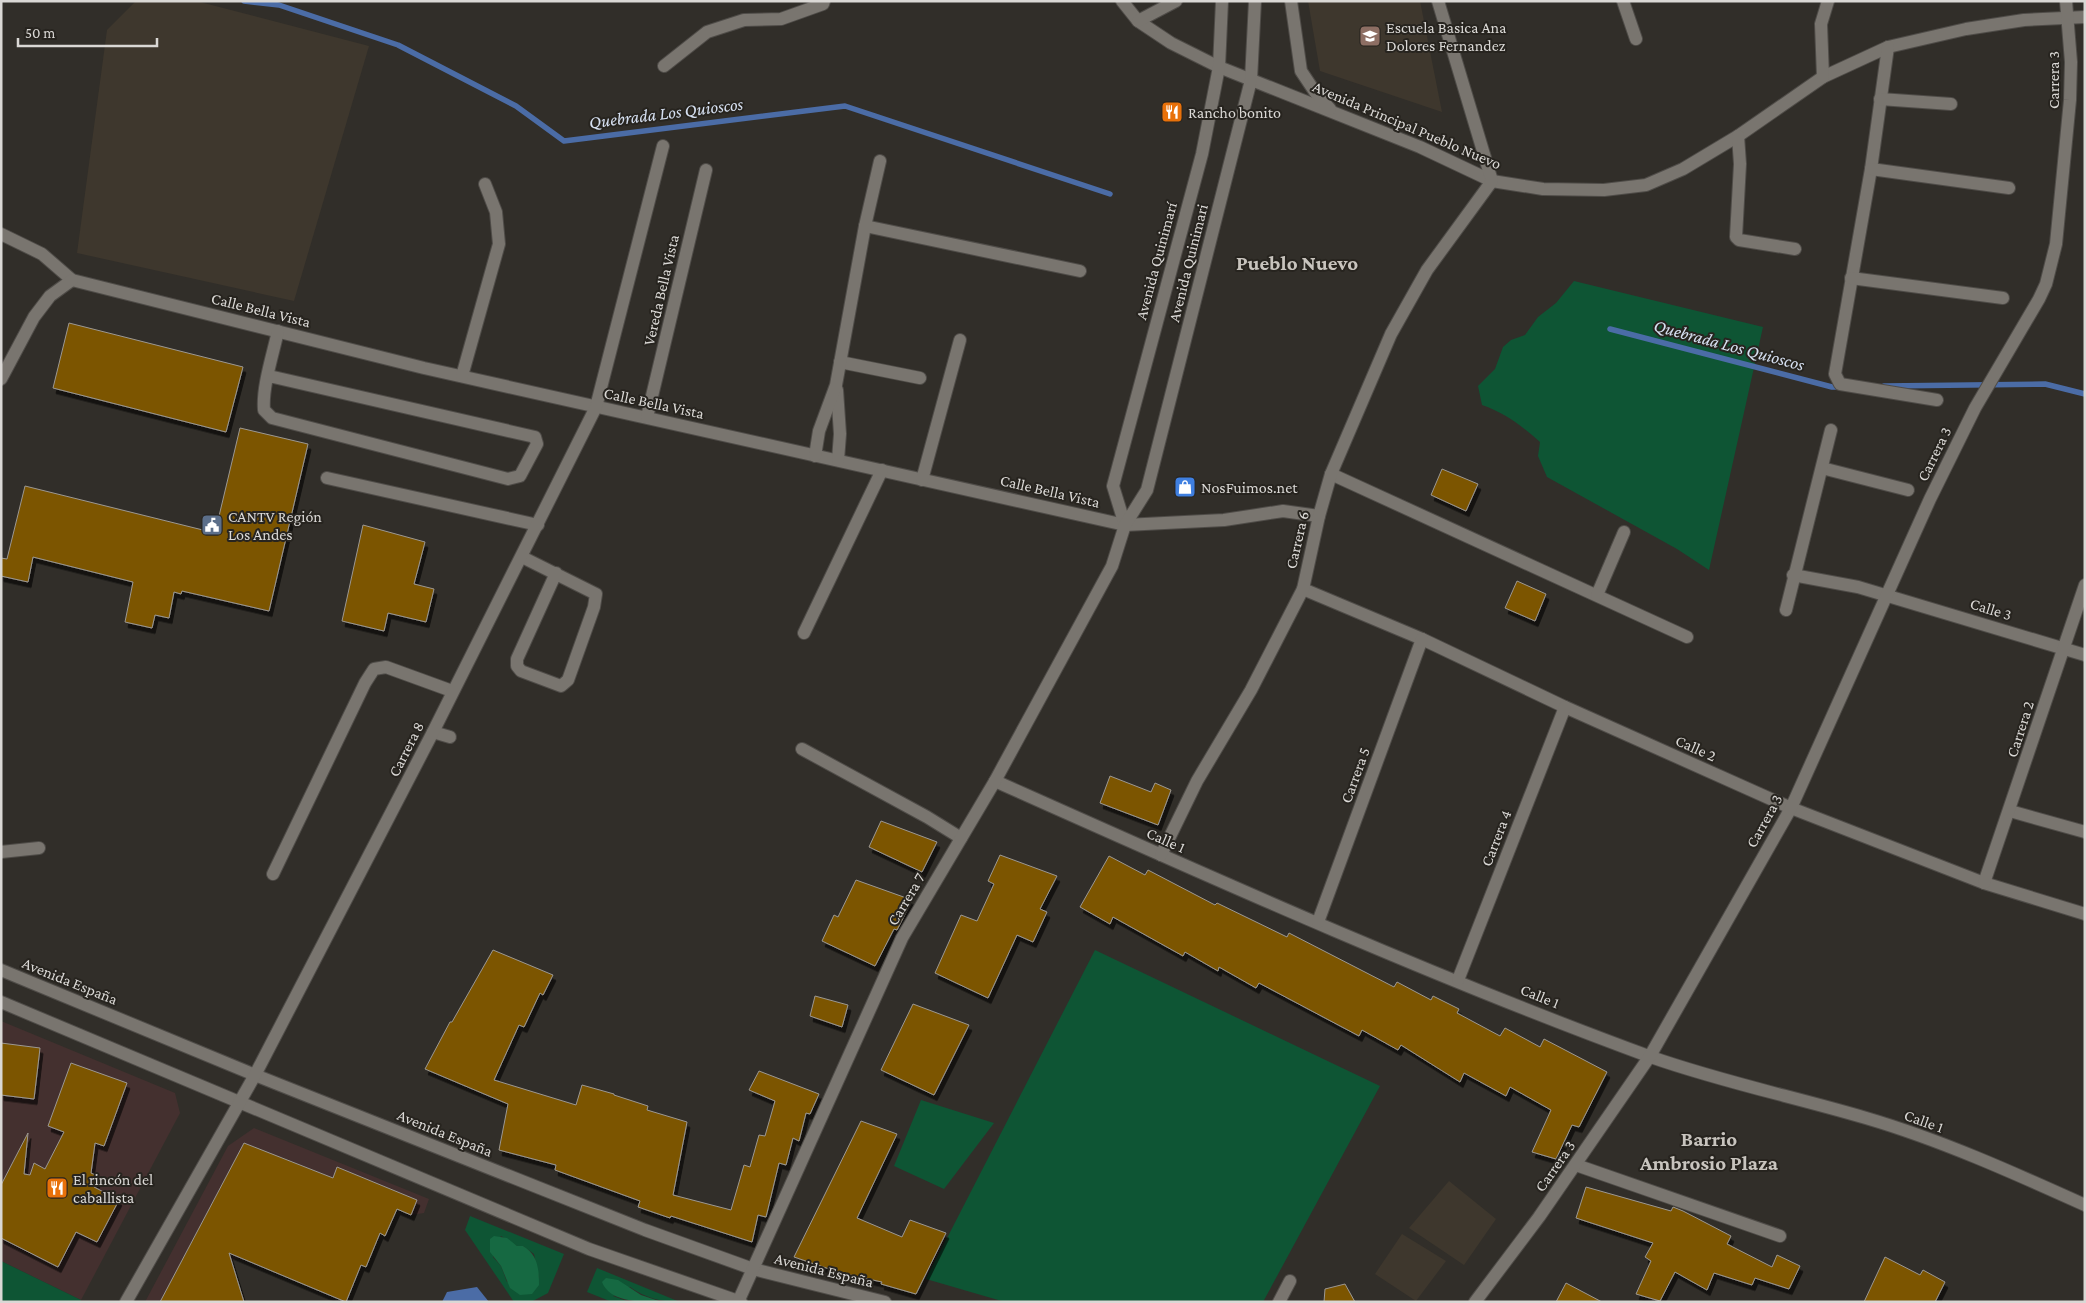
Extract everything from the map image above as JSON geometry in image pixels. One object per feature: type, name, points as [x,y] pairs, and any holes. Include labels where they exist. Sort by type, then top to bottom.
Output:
[{"type":"street","points":[[664,66],[707,32],[744,20],[781,19],[824,1]]},
{"type":"street","name":"Avenida Principal Pueblo Nuevo","points":[[1122,1],[1138,21],[1171,44],[1219,67],[1420,147],[1492,181],[1551,190],[1604,190],[1646,185],[1683,169],[1738,136],[1823,77],[1888,47],[1966,29],[2066,17],[2085,17]]},
{"type":"street","points":[[1138,21],[1176,1]]},
{"type":"street","name":"Avenida Quinimarí","points":[[1125,525],[1113,486],[1202,154],[1219,67],[1222,1]]},
{"type":"street","name":"Avenida Quinimari","points":[[1125,525],[1147,490],[1251,80],[1255,1]]},
{"type":"street","points":[[1291,1],[1301,71],[1315,92],[1334,112]]},
{"type":"street","points":[[1438,1],[1492,181]]},
{"type":"street","points":[[1624,1],[1636,39]]},
{"type":"street","points":[[1823,77],[1821,24],[1828,1]]},
{"type":"street","name":"Carrera 3","points":[[1476,1302],[1539,1217],[1650,1056],[1791,808],[1930,499],[1975,408],[2043,291],[2052,262],[2070,100],[2071,62],[2066,1]]},
{"type":"street","points":[[1888,47],[1871,169],[1835,374],[1836,380],[1840,384],[1937,400]]},
{"type":"street","points":[[1880,99],[1951,104]]},
{"type":"street","points":[[1738,136],[1740,164],[1736,237],[1739,240],[1795,249]]},
{"type":"street","name":"Carrera 8","points":[[126,1302],[255,1075],[433,732],[596,407],[663,146]]},
{"type":"street","points":[[815,456],[818,431],[836,384],[865,226],[880,161]]},
{"type":"street","points":[[1871,169],[2008,188]]},
{"type":"street","name":"Vereda Bella Vista","points":[[647,418],[706,170]]},
{"type":"street","name":"Carrera 6","points":[[1160,855],[1197,781],[1251,690],[1303,589],[1318,516],[1331,474],[1391,334],[1427,270],[1492,181]]},
{"type":"street","points":[[462,376],[498,244],[496,212],[485,184]]},
{"type":"street","points":[[865,226],[1080,272]]},
{"type":"street","name":"Calle Bella Vista","points":[[1,234],[42,254],[72,280],[462,376],[1125,525],[1224,520],[1283,511],[1318,516]]},
{"type":"street","points":[[1851,278],[2003,298]]},
{"type":"street","points":[[1,379],[34,317],[50,296],[72,280]]},
{"type":"street","points":[[269,376],[535,437],[537,444],[520,476],[508,478],[272,418],[264,410],[263,404],[278,331]]},
{"type":"street","points":[[922,480],[960,340]]},
{"type":"street","points":[[840,362],[920,378]]},
{"type":"street","points":[[836,384],[840,434],[838,460]]},
{"type":"street","points":[[1786,610],[1793,574],[1831,430]]},
{"type":"street","points":[[1822,468],[1908,490]]},
{"type":"street","points":[[804,633],[882,470]]},
{"type":"street","points":[[1331,474],[1687,637]]},
{"type":"street","points":[[327,478],[538,525]]},
{"type":"street","name":"Carrera 7","points":[[739,1302],[902,938],[995,781],[1112,566],[1125,525]]},
{"type":"street","points":[[1597,595],[1624,532]]},
{"type":"street","points":[[522,557],[556,573],[596,594],[594,607],[568,680],[561,686],[521,671],[517,666],[517,659],[556,573]]},
{"type":"street","name":"Calle 3","points":[[1793,574],[1858,587],[2085,655]]},
{"type":"street","name":"Carrera 2","points":[[1984,883],[2010,811],[2085,585]]},
{"type":"street","name":"Calle 2","points":[[1303,589],[1422,639],[1565,707],[1791,808],[1984,883],[2085,914]]},
{"type":"street","name":"Carrera 5","points":[[1318,922],[1422,639]]},
{"type":"street","points":[[273,874],[365,683],[374,669],[386,667],[452,691]]},
{"type":"street","name":"Carrera 4","points":[[1458,980],[1565,707]]},
{"type":"street","points":[[433,732],[450,737]]},
{"type":"street","points":[[802,750],[928,817],[961,838]]},
{"type":"street","name":"Calle 1","points":[[995,781],[1160,855],[1318,922],[1650,1056],[1696,1072],[1868,1118],[1924,1138],[2085,1205]]},
{"type":"street","points":[[2010,811],[2085,832]]},
{"type":"street","points":[[1,852],[39,848]]},
{"type":"street","name":"Avenida España","points":[[1,970],[255,1075],[645,1230],[753,1269],[885,1302]]},
{"type":"street","points":[[1,1002],[590,1249],[739,1302]]},
{"type":"street","points":[[1576,1164],[1780,1236]]},
{"type":"street","points":[[1280,1302],[1290,1280]]},
{"type":"shaded area","points":[[136,1],[196,1],[369,46],[294,301],[77,253],[107,30]]},
{"type":"shaded area","name":"Escuela Basica Ana Dolores Fernandez","points":[[1308,1],[1420,1],[1442,112],[1320,71]]},
{"type":"shaded area","points":[[1,1021],[175,1093],[180,1113],[81,1300],[1,1261]]},
{"type":"shaded area","points":[[254,1128],[429,1199],[424,1213],[411,1215],[417,1200],[337,1167],[333,1178],[281,1157],[239,1258],[231,1261],[228,1251],[271,1153],[244,1143],[160,1302],[145,1302],[228,1146]]},
{"type":"shaded area","points":[[1449,1181],[1496,1219],[1464,1265],[1409,1228]]},
{"type":"shaded area","points":[[1402,1234],[1446,1261],[1416,1301],[1375,1274]]},
{"type":"green space","points":[[1574,281],[1763,327],[1709,570],[1677,549],[1547,477],[1538,456],[1540,442],[1513,420],[1482,405],[1478,386],[1495,369],[1503,347],[1511,340],[1525,335],[1538,317],[1556,303]]},
{"type":"green space","points":[[1095,950],[1380,1086],[1263,1302],[1005,1302],[926,1279]]},
{"type":"green space","points":[[921,1100],[994,1123],[944,1189],[894,1166]]},
{"type":"green space","points":[[470,1216],[564,1254],[548,1293],[531,1302],[514,1302],[465,1230]],"holes":[[[501,1236],[517,1246],[523,1246],[534,1254],[539,1278],[507,1282],[501,1266],[493,1257]]]},
{"type":"green space","points":[[494,1236],[507,1238],[517,1246],[523,1246],[535,1258],[538,1268],[539,1285],[532,1294],[520,1295],[510,1288],[501,1266],[490,1252],[490,1239]]},
{"type":"green space","points":[[1,1261],[81,1300],[80,1302],[1,1302]]},
{"type":"green space","points":[[597,1268],[680,1302],[654,1299],[630,1287],[613,1296],[629,1302],[612,1302],[587,1292]]},
{"type":"green space","points":[[606,1278],[618,1280],[641,1295],[662,1302],[619,1298],[606,1289],[602,1282]]},
{"type":"water","points":[[477,1287],[489,1302],[442,1302],[447,1292]]},
{"type":"building","points":[[69,323],[243,367],[226,432],[53,388]]},
{"type":"building","points":[[240,428],[308,444],[269,611],[182,591],[181,594],[174,592],[169,618],[155,615],[152,628],[125,622],[133,582],[33,557],[28,582],[1,576],[1,558],[7,559],[25,486],[215,533]]},
{"type":"building","points":[[1442,469],[1478,484],[1466,511],[1431,495]]},
{"type":"building","points":[[363,525],[425,542],[414,584],[434,589],[426,622],[388,613],[384,631],[342,621]]},
{"type":"building","points":[[1517,581],[1546,594],[1535,621],[1505,608]]},
{"type":"building","points":[[1110,776],[1151,792],[1155,783],[1171,790],[1158,825],[1100,803]]},
{"type":"building","points":[[881,821],[937,842],[922,872],[869,847]]},
{"type":"building","points":[[1000,855],[1057,876],[1040,909],[1047,912],[1033,942],[1017,935],[988,998],[935,973],[961,915],[977,921],[994,884],[988,881]]},
{"type":"building","points":[[1109,856],[1145,875],[1148,870],[1215,905],[1217,903],[1287,937],[1289,933],[1394,987],[1397,982],[1431,1000],[1433,996],[1459,1009],[1457,1013],[1500,1036],[1505,1028],[1540,1047],[1544,1039],[1607,1072],[1579,1127],[1572,1125],[1556,1159],[1532,1152],[1551,1110],[1510,1087],[1506,1096],[1464,1073],[1460,1082],[1401,1045],[1398,1050],[1362,1030],[1359,1036],[1259,983],[1256,988],[1219,967],[1218,971],[1185,952],[1183,956],[1113,917],[1110,924],[1080,907]]},
{"type":"building","points":[[856,880],[912,900],[897,930],[894,929],[875,966],[822,941],[834,915],[838,917]]},
{"type":"building","points":[[493,950],[553,975],[543,995],[540,993],[524,1027],[519,1025],[494,1080],[576,1105],[582,1085],[614,1094],[648,1106],[647,1110],[687,1122],[673,1195],[731,1210],[744,1165],[750,1167],[759,1135],[765,1136],[775,1101],[749,1090],[759,1071],[819,1094],[810,1114],[806,1113],[799,1141],[793,1138],[786,1165],[779,1163],[766,1217],[758,1215],[752,1242],[638,1207],[640,1201],[555,1170],[556,1165],[499,1150],[508,1104],[425,1069],[450,1022],[452,1022]]},
{"type":"building","points":[[815,996],[848,1005],[842,1027],[810,1016]]},
{"type":"building","points":[[913,1004],[969,1025],[934,1095],[881,1070]]},
{"type":"building","points":[[1,1043],[40,1048],[34,1099],[1,1095]]},
{"type":"building","points":[[71,1063],[127,1083],[104,1146],[95,1143],[91,1173],[99,1177],[94,1187],[119,1200],[97,1242],[76,1232],[58,1267],[1,1238],[1,1185],[28,1133],[24,1174],[30,1175],[34,1163],[45,1169],[64,1132],[48,1126]]},
{"type":"building","points":[[861,1121],[897,1134],[857,1218],[902,1237],[910,1220],[946,1233],[916,1294],[881,1284],[882,1282],[841,1273],[794,1257]]},
{"type":"building","points":[[244,1143],[333,1178],[337,1167],[417,1200],[411,1215],[397,1209],[385,1236],[380,1233],[366,1267],[361,1265],[346,1302],[229,1253],[244,1302],[160,1302]]},
{"type":"building","points":[[1586,1187],[1671,1211],[1673,1207],[1731,1236],[1727,1244],[1772,1267],[1777,1255],[1800,1266],[1789,1289],[1755,1278],[1752,1285],[1714,1273],[1707,1290],[1675,1272],[1660,1301],[1636,1294],[1651,1261],[1645,1257],[1653,1243],[1576,1218]]},
{"type":"building","points":[[1885,1257],[1920,1275],[1923,1270],[1945,1282],[1935,1302],[1864,1302]]},
{"type":"building","points":[[1566,1283],[1602,1302],[1556,1302]]},
{"type":"building","points":[[1345,1284],[1355,1302],[1324,1302],[1325,1289]]},
{"type":"waterway","name":"Quebrada Los Quioscos","points":[[244,1],[279,5],[398,45],[516,106],[564,141],[845,106],[1110,194]]},
{"type":"waterway","name":"Quebrada Los Quioscos","points":[[1610,329],[1832,387],[1840,387]]},
{"type":"waterway","name":"Quebrada Los Quioscos","points":[[1884,386],[2045,384],[2085,394]]},
{"type":"place","name":"Escuela Basica Ana Dolores Fernandez","points":[[1370,36]]},
{"type":"place","name":"Rancho bonito","points":[[1172,112]]},
{"type":"place","name":"NosFuimos.net","points":[[1185,487]]},
{"type":"place","name":"CANTV Región Los Andes","points":[[212,525]]},
{"type":"place","name":"El rincón del caballista","points":[[57,1188]]},
{"type":"district","name":"Pueblo Nuevo","points":[[1297,263]]},
{"type":"district","name":"Barrio Ambrosio Plaza","points":[[1709,1151]]}]
